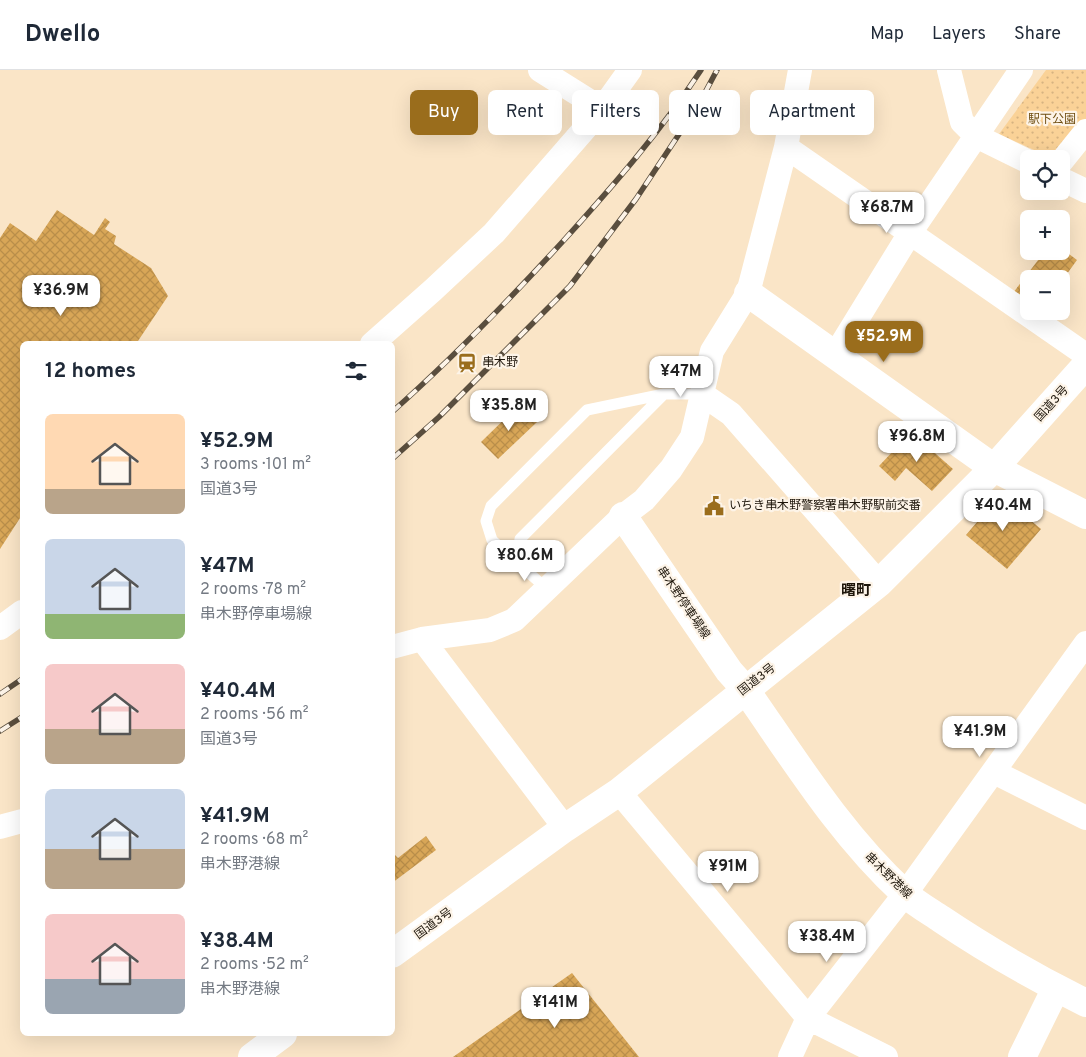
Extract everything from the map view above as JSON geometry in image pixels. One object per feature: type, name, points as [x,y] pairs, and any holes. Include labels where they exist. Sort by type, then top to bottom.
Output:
[{"type":"main road","points":[[748,293],[994,468],[1086,515]]},
{"type":"main road","name":"国道3号","points":[[395,952],[565,828],[619,792],[879,583],[994,468],[1086,365]]},
{"type":"main road","name":"串木野停車場線","points":[[623,516],[729,671],[745,689]]},
{"type":"main road","name":"串木野港線","points":[[745,689],[823,801],[868,858],[905,894],[964,935],[1056,988],[1086,1003]]},
{"type":"main road","points":[[1022,1057],[1056,988]]},
{"type":"main road","points":[[252,1057],[280,1036]]},
{"type":"street","points":[[540,70],[572,90]]},
{"type":"street","points":[[616,90],[630,70]]},
{"type":"street","points":[[395,647],[422,639],[490,630],[514,620],[623,516],[644,500],[672,469],[692,437],[712,351],[748,293],[786,147],[800,70]]},
{"type":"street","points":[[949,70],[962,122],[976,136],[1020,158]]},
{"type":"street","points":[[835,355],[910,233],[1021,70]]},
{"type":"street","points":[[1070,151],[1086,131]]},
{"type":"street","points":[[375,341],[434,290],[494,233],[579,135]]},
{"type":"street","points":[[786,147],[1086,356]]},
{"type":"street","points":[[1070,183],[1086,191]]},
{"type":"street","points":[[702,394],[731,414],[879,583]]},
{"type":"street","points":[[0,628],[20,613]]},
{"type":"street","points":[[422,639],[565,828]]},
{"type":"street","points":[[790,1057],[808,1018],[905,894],[994,772],[1079,667],[1086,643]]},
{"type":"street","points":[[994,772],[1086,818]]},
{"type":"street","points":[[619,792],[808,1018],[886,1057]]},
{"type":"street","points":[[0,827],[20,822]]},
{"type":"lane","points":[[517,562],[520,539],[664,394]]},
{"type":"lane","points":[[547,589],[492,540],[486,521],[491,506],[587,410],[664,394],[702,394]]},
{"type":"green space","name":"駅下公園","points":[[1046,70],[1086,70],[1086,136],[1067,150],[1034,150],[999,134]]},
{"type":"building","points":[[57,210],[94,235],[105,218],[110,222],[105,229],[116,236],[114,244],[151,268],[168,296],[138,341],[20,341],[20,518],[0,549],[0,238],[10,223],[36,241]]},
{"type":"building","points":[[1070,255],[1077,260],[1070,270],[1031,270],[1038,260],[1070,260]]},
{"type":"building","points":[[1020,284],[1020,298],[1013,293]]},
{"type":"building","points":[[520,404],[537,422],[498,459],[481,442]]},
{"type":"building","points":[[911,432],[953,469],[932,491],[906,468],[895,481],[879,466]]},
{"type":"building","points":[[1000,495],[1041,529],[1007,569],[966,535]]},
{"type":"building","points":[[426,836],[436,850],[395,881],[395,855],[398,858]]},
{"type":"building","points":[[572,973],[639,1057],[453,1057]]},
{"type":"railway","points":[[395,409],[481,328],[565,239],[636,158],[670,115],[701,70]]},
{"type":"railway","points":[[395,456],[439,417],[570,286],[636,199],[699,104],[717,70]]},
{"type":"railway","points":[[0,694],[20,680]]},
{"type":"railway","points":[[0,731],[20,718]]},
{"type":"place","name":"串木野","points":[[467,363]]},
{"type":"place","name":"いちき串木野警察署串木野駅前交番","points":[[714,506]]},
{"type":"district","name":"曙町","points":[[856,591]]}]
